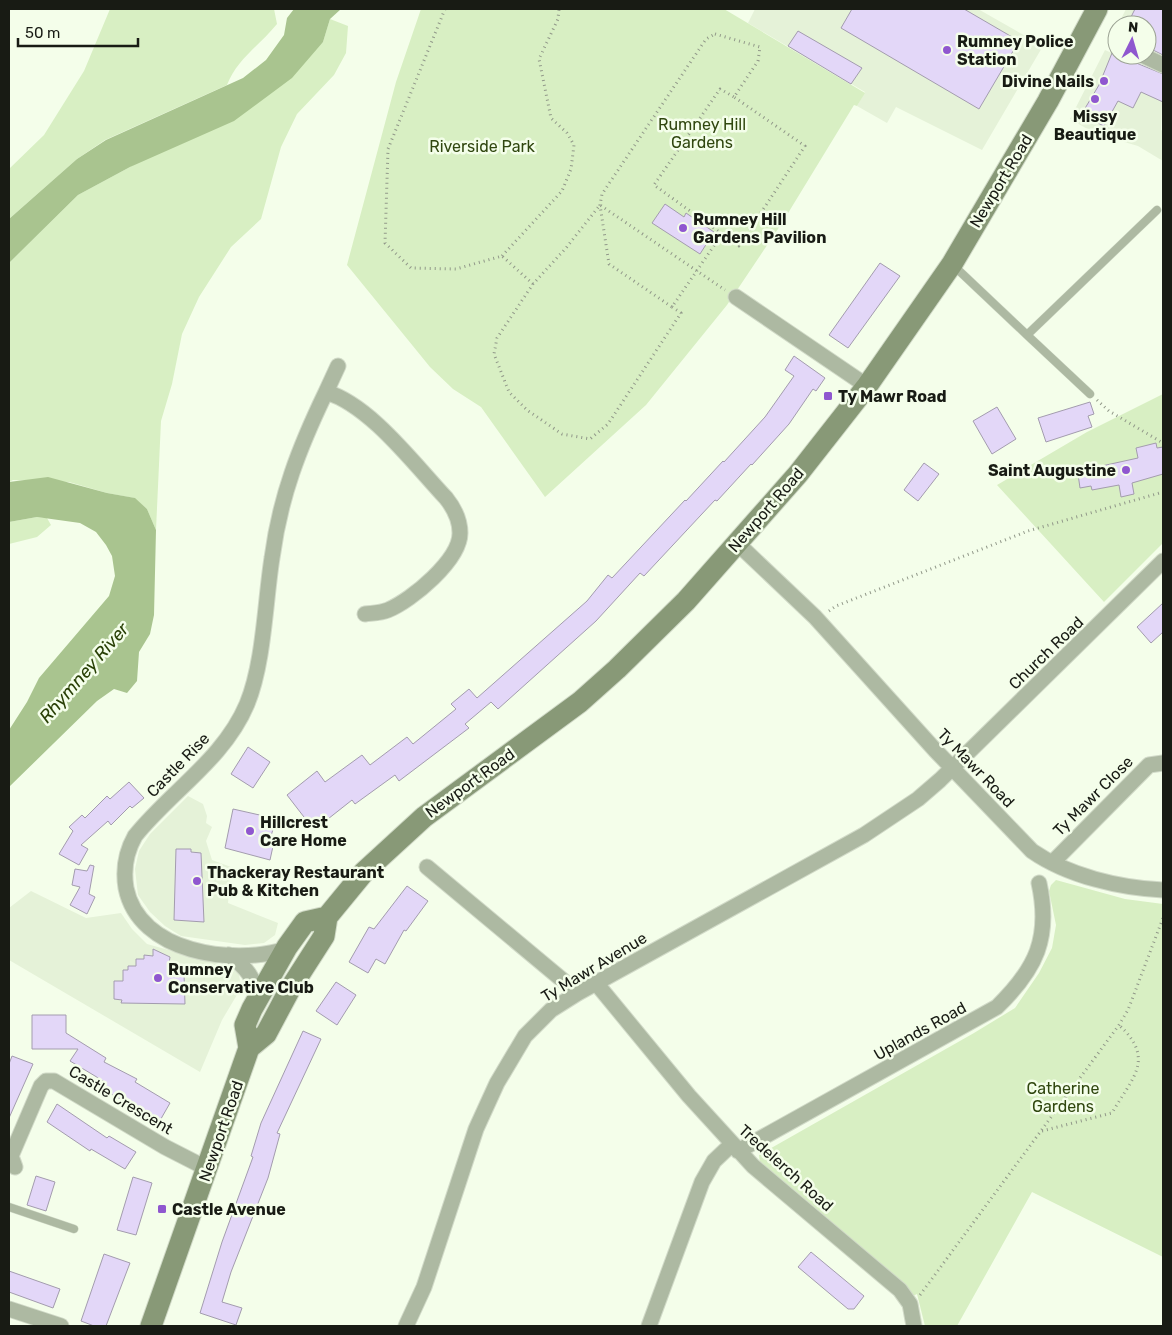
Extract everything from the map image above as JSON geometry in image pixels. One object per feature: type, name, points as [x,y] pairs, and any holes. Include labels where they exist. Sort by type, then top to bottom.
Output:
[{"type":"main road","name":"Newport Road","points":[[249,1048],[266,1034],[290,989],[324,936],[327,917],[369,867],[424,817],[554,721],[612,674],[686,601],[798,474],[867,386],[952,264],[1053,94],[1097,9]]},
{"type":"main road","name":"Newport Road","points":[[151,1326],[208,1169],[249,1048],[245,1025],[286,949],[306,922],[327,917]]},
{"type":"street","points":[[736,298],[867,386]]},
{"type":"street","name":"Castle Rise","points":[[286,949],[266,955],[228,955],[184,946],[153,932],[131,903],[125,883],[126,861],[128,848],[134,836],[218,751],[247,704],[257,664],[282,502],[300,448],[338,366]]},
{"type":"street","points":[[326,392],[344,399],[364,412],[446,498],[455,509],[459,522],[460,534],[457,549],[442,569],[409,598],[388,610],[365,614]]},
{"type":"street","name":"Ty Mawr Road","points":[[737,543],[815,617],[952,768],[1032,852],[1052,863],[1108,882],[1163,890]]},
{"type":"street","name":"Church Road","points":[[952,768],[1163,562]]},
{"type":"street","name":"Ty Mawr Close","points":[[1052,863],[1149,765],[1163,763]]},
{"type":"street","name":"Ty Mawr Avenue","points":[[406,1326],[427,1279],[476,1129],[497,1083],[525,1036],[551,1010],[578,993],[864,835],[918,799],[952,768]]},
{"type":"street","points":[[427,867],[578,993]]},
{"type":"street","name":"Uplands Road","points":[[649,1326],[702,1182],[714,1161],[997,1007],[1021,981],[1041,943],[1044,913],[1040,883]]},
{"type":"street","name":"Castle Rise","points":[[228,955],[243,965],[249,972],[258,999]]},
{"type":"street","name":"Tredelerch Road","points":[[596,983],[689,1096],[735,1148],[753,1166],[900,1290],[910,1304],[914,1326]]},
{"type":"street","name":"Castle Crescent","points":[[15,1167],[11,1156],[41,1086],[46,1081],[54,1081],[208,1169]]},
{"type":"street","points":[[9,1309],[61,1326]]},
{"type":"lane","points":[[1027,335],[1157,210]]},
{"type":"lane","points":[[952,264],[1090,394]]},
{"type":"lane","points":[[9,1207],[74,1229]]},
{"type":"path","points":[[445,9],[388,149],[385,243],[410,268],[456,269],[502,256],[562,191],[571,169],[574,145],[567,133],[551,118],[540,59],[558,19],[559,9]]},
{"type":"path","points":[[600,205],[566,248],[533,284],[497,338],[494,354],[509,392],[528,410],[562,434],[590,439],[608,424],[681,313],[609,264],[600,205],[602,194],[706,39],[715,34],[760,47],[758,62],[734,98]]},
{"type":"path","points":[[720,89],[734,98],[805,146],[739,246],[654,185],[720,89]]},
{"type":"path","points":[[600,205],[736,298]]},
{"type":"path","points":[[672,308],[722,234]]},
{"type":"path","points":[[502,256],[533,284]]},
{"type":"path","points":[[1090,394],[1109,411],[1163,443]]},
{"type":"path","points":[[829,611],[836,606],[1028,532],[1163,492]]},
{"type":"path","points":[[910,1304],[919,1297],[1119,1025],[1128,1010],[1163,918]]},
{"type":"path","points":[[1040,1131],[1112,1113],[1139,1067],[1138,1048],[1133,1038],[1119,1025]]},
{"type":"shaded area","points":[[755,9],[978,9],[1043,46],[982,150],[896,107],[887,123],[857,106],[865,92],[748,23]]},
{"type":"shaded area","points":[[1126,9],[1163,9],[1163,52],[1157,49],[1157,15],[1123,15]]},
{"type":"shaded area","points":[[1105,50],[1107,51],[1107,65],[1138,65],[1163,76],[1161,130],[1163,131],[1163,161],[1138,146],[1107,137],[1103,138],[1070,119]]},
{"type":"shaded area","points":[[188,796],[203,804],[207,816],[206,823],[212,827],[206,841],[212,860],[231,867],[228,903],[278,923],[275,935],[264,943],[245,945],[181,936],[165,926],[150,912],[138,895],[135,869],[139,851],[150,834]]},
{"type":"shaded area","points":[[31,891],[86,918],[121,913],[132,929],[147,944],[230,967],[239,974],[241,988],[222,1020],[200,1072],[9,960],[9,908]]},
{"type":"green space","points":[[110,9],[274,9],[277,24],[237,67],[227,85],[105,140],[77,159],[9,219],[9,169],[44,135],[84,71]]},
{"type":"green space","name":"Rumney Hill Gardens","points":[[421,9],[724,9],[865,93],[857,106],[854,105],[782,223],[727,305],[646,405],[545,497],[481,407],[453,389],[430,367],[347,265],[396,82]]},
{"type":"green space","points":[[330,19],[348,26],[346,53],[334,75],[297,114],[281,147],[261,219],[231,247],[199,297],[182,334],[172,384],[161,421],[156,530],[147,509],[134,498],[107,493],[69,482],[13,480],[9,482],[9,263],[78,195],[130,167],[323,42]]},
{"type":"green space","points":[[1163,394],[1163,543],[1104,602],[997,485],[1087,432]]},
{"type":"green space","points":[[37,517],[47,518],[51,525],[37,537],[9,544],[9,522]]},
{"type":"green space","name":"Catherine Gardens","points":[[1056,880],[1125,899],[1163,904],[1163,1257],[1032,1192],[957,1326],[925,1326],[917,1294],[913,1296],[760,1163],[759,1155],[1015,1008],[1039,973],[1052,948],[1056,925],[1049,891],[1051,885]]},
{"type":"water","points":[[294,9],[341,9],[330,19],[323,42],[292,78],[234,121],[130,167],[78,195],[9,263],[9,219],[77,159],[106,140],[243,78],[266,60],[284,35],[287,18]]},
{"type":"water","name":"Rhymney River","points":[[48,477],[107,493],[135,498],[147,509],[156,530],[154,615],[150,634],[139,652],[137,681],[127,693],[114,689],[97,701],[9,787],[9,730],[27,702],[39,678],[109,596],[115,576],[112,556],[106,545],[96,532],[80,523],[37,517],[9,522],[9,482]]},
{"type":"building","name":"Rumney Police Station","points":[[852,9],[964,9],[1019,41],[979,109],[841,28]]},
{"type":"building","points":[[1135,9],[1163,9],[1163,55],[1157,52],[1157,15],[1132,15]]},
{"type":"building","points":[[798,31],[862,68],[851,84],[788,46]]},
{"type":"building","points":[[1107,65],[1141,65],[1163,74],[1163,102],[1141,92],[1133,108],[1118,101],[1104,126],[1081,115],[1099,85]]},
{"type":"building","name":"Rumney Hill Gardens Pavilion","points":[[665,204],[684,217],[686,213],[714,232],[700,254],[652,223]]},
{"type":"building","points":[[880,263],[900,276],[848,348],[829,335]]},
{"type":"building","points":[[794,356],[825,378],[816,391],[813,389],[789,424],[752,465],[717,501],[715,500],[644,576],[640,573],[596,621],[498,709],[491,702],[465,724],[469,728],[399,781],[395,775],[355,804],[352,800],[314,830],[287,795],[317,771],[325,782],[362,755],[370,765],[407,737],[413,744],[456,709],[451,704],[469,689],[477,698],[587,601],[608,575],[612,578],[685,500],[724,462],[765,417],[794,376],[785,370]]},
{"type":"building","points":[[1090,402],[1094,414],[1088,416],[1092,427],[1046,442],[1038,418]]},
{"type":"building","points":[[997,407],[1016,439],[992,454],[973,421]]},
{"type":"building","name":"Saint Augustine","points":[[1156,443],[1157,448],[1163,447],[1163,474],[1132,483],[1134,494],[1121,497],[1119,485],[1092,490],[1091,486],[1080,488],[1078,474],[1088,472],[1088,469],[1138,458],[1136,448]]},
{"type":"building","points":[[924,463],[939,474],[918,501],[904,490]]},
{"type":"building","points":[[1163,603],[1163,632],[1151,643],[1137,627]]},
{"type":"building","points":[[248,747],[270,762],[253,788],[231,774]]},
{"type":"building","points":[[129,782],[144,798],[132,808],[130,806],[111,825],[108,821],[81,845],[88,849],[79,865],[59,854],[73,831],[69,827],[82,815],[85,818],[107,796],[110,799]]},
{"type":"building","name":"Hillcrest Care Home","points":[[233,809],[264,816],[263,823],[274,826],[271,836],[275,837],[270,860],[225,848]]},
{"type":"building","name":"Thackeray Restaurant Pub & Kitchen","points":[[176,849],[191,849],[191,852],[201,853],[204,922],[174,920]]},
{"type":"building","points":[[90,865],[94,866],[89,894],[95,897],[87,914],[70,905],[80,887],[72,885],[75,869],[87,871]]},
{"type":"building","points":[[407,886],[428,901],[406,931],[404,930],[385,964],[376,959],[368,973],[349,962],[369,927],[374,929]]},
{"type":"building","name":"Rumney Conservative Club","points":[[153,949],[170,957],[168,970],[184,974],[185,1004],[121,1003],[122,1000],[114,999],[114,981],[123,981],[123,970],[128,970],[128,966],[136,966],[136,959],[144,959],[144,955],[153,956]]},
{"type":"building","points":[[336,982],[356,995],[337,1025],[316,1011]]},
{"type":"building","points":[[32,1015],[66,1015],[66,1033],[106,1058],[104,1062],[137,1079],[135,1082],[170,1103],[158,1124],[135,1110],[136,1107],[101,1089],[105,1082],[70,1061],[78,1049],[32,1049]]},
{"type":"building","points":[[303,1031],[321,1039],[277,1133],[280,1134],[268,1178],[231,1272],[222,1302],[242,1308],[236,1325],[200,1313],[222,1242],[253,1157],[251,1156],[261,1123]]},
{"type":"building","points":[[12,1056],[33,1064],[9,1118],[9,1064]]},
{"type":"building","points":[[57,1104],[107,1138],[109,1136],[136,1152],[125,1169],[91,1149],[90,1151],[47,1122]]},
{"type":"building","points":[[36,1176],[55,1182],[46,1211],[27,1205]]},
{"type":"building","points":[[133,1177],[152,1183],[136,1235],[117,1230]]},
{"type":"building","points":[[811,1252],[864,1296],[854,1309],[848,1309],[798,1267]]},
{"type":"building","points":[[104,1254],[130,1263],[106,1326],[94,1326],[81,1321]]},
{"type":"building","points":[[9,1271],[60,1289],[53,1308],[9,1292]]},
{"type":"place","name":"Rumney Police Station","points":[[947,50]]},
{"type":"place","name":"Divine Nails","points":[[1104,81]]},
{"type":"place","name":"Missy Beautique","points":[[1095,99]]},
{"type":"place","name":"Rumney Hill Gardens Pavilion","points":[[683,228]]},
{"type":"place","name":"Ty Mawr Road","points":[[828,396]]},
{"type":"place","name":"Saint Augustine","points":[[1126,470]]},
{"type":"place","name":"Hillcrest Care Home","points":[[250,831]]},
{"type":"place","name":"Thackeray Restaurant Pub & Kitchen","points":[[197,881]]},
{"type":"place","name":"Rumney Conservative Club","points":[[158,978]]},
{"type":"place","name":"Castle Avenue","points":[[162,1209]]},
{"type":"park label","name":"Riverside Park","points":[[482,146]]}]
